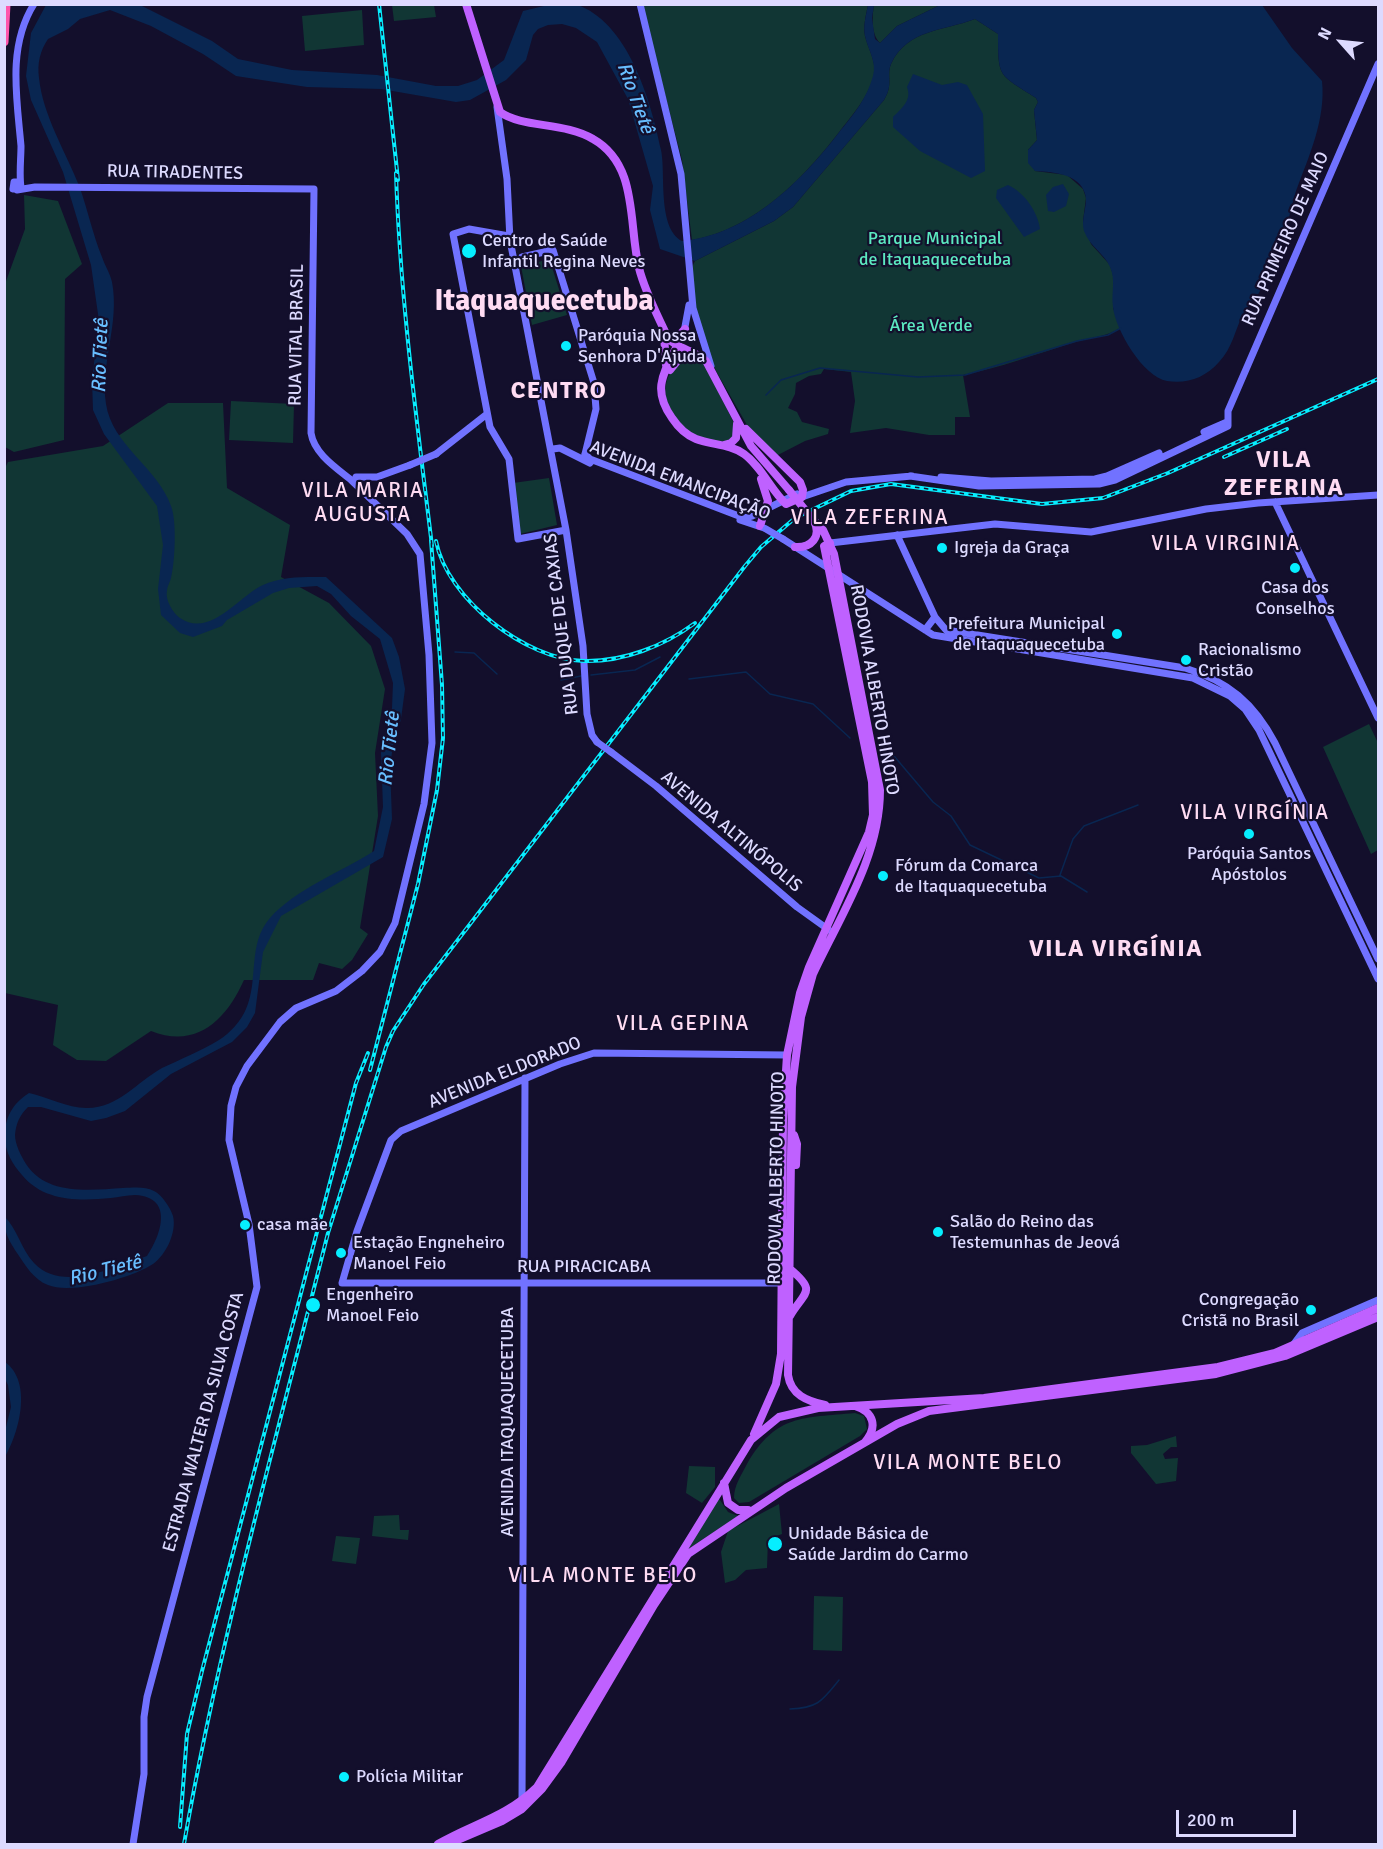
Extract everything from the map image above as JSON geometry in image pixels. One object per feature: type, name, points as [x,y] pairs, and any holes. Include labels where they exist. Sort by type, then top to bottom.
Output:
[{"type":"highway","points":[[4,42],[6,4]]},
{"type":"main road","points":[[4,188],[16,185],[21,164],[15,98],[16,70],[23,27],[34,4]]},
{"type":"main road","points":[[466,4],[497,104],[502,126],[502,143]]},
{"type":"main road","points":[[640,4],[681,174],[690,290],[698,332],[716,376]]},
{"type":"main road","name":"RUA PRIMEIRO DE MAIO","points":[[803,494],[870,478],[910,476],[979,486],[1099,484],[1115,480],[1227,424],[1228,411],[1378,64]]},
{"type":"main road","points":[[497,104],[511,226],[516,250]]},
{"type":"main road","name":"RODOVIA ALBERTO HINOTO","points":[[497,104],[514,119],[575,131],[604,146],[615,159],[627,185],[638,265],[667,346],[664,374]]},
{"type":"main road","points":[[502,126],[506,121],[514,119]]},
{"type":"main road","name":"RUA TIRADENTES","points":[[16,185],[58,188],[314,189]]},
{"type":"main road","name":"RUA VITAL BRASIL","points":[[314,189],[312,443],[340,471],[353,478]]},
{"type":"main road","points":[[511,226],[509,236],[522,257]]},
{"type":"main road","points":[[509,236],[469,229],[453,234],[487,414],[493,433],[509,459],[519,539],[566,530]]},
{"type":"main road","name":"RUA DUQUE DE CAXIAS","points":[[509,236],[518,269],[566,530],[584,658],[587,714],[592,735],[597,742],[611,752]]},
{"type":"main road","points":[[522,257],[553,250],[594,383],[596,401],[584,457],[556,453],[551,449]]},
{"type":"main road","points":[[518,269],[522,257]]},
{"type":"main road","points":[[690,290],[685,329],[664,374],[660,398],[677,426],[698,440],[721,445],[747,456],[783,501]]},
{"type":"main road","name":"RODOVIA ALBERTO HINOTO","points":[[661,325],[667,336],[677,346],[700,356],[716,376],[751,446],[812,518],[827,544],[838,574],[880,790],[879,813],[871,849],[800,993],[787,1055],[783,1119],[786,1283],[789,1317],[787,1357],[792,1388],[807,1401],[831,1407]]},
{"type":"main road","points":[[667,336],[676,339],[685,329]]},
{"type":"main road","points":[[661,384],[682,356],[700,356]]},
{"type":"main road","points":[[721,445],[731,443],[736,438],[738,431],[734,413]]},
{"type":"main road","points":[[734,413],[749,433],[800,482],[803,494],[765,510]]},
{"type":"main road","points":[[353,478],[377,477],[436,454],[487,414]]},
{"type":"main road","name":"AVENIDA EMANCIPAÇÃO","points":[[551,449],[590,459],[749,518],[765,510]]},
{"type":"main road","name":"AVENIDA EMANCIPAÇÃO","points":[[584,457],[763,528],[933,635]]},
{"type":"main road","points":[[757,470],[767,496],[763,528]]},
{"type":"main road","name":"ESTRADA WALTER DA SILVA COSTA","points":[[133,1845],[144,1774],[145,1703],[202,1484],[257,1287],[249,1224],[229,1140],[231,1106],[238,1082],[288,1014],[304,1004],[336,991],[363,971],[380,952],[395,922],[424,804],[433,722],[422,566],[415,543],[359,489],[353,478]]},
{"type":"main road","points":[[783,501],[785,496],[795,490],[800,482]]},
{"type":"main road","points":[[827,544],[995,524],[1078,532],[1122,526],[1206,509],[1378,495]]},
{"type":"main road","points":[[1275,502],[1378,718]]},
{"type":"main road","points":[[795,547],[805,547],[815,540],[818,532],[812,518]]},
{"type":"main road","points":[[897,534],[935,617],[940,626],[950,632],[1188,676],[1221,690],[1239,703],[1259,730],[1378,979]]},
{"type":"main road","name":"RODOVIA ALBERTO HINOTO","points":[[751,1440],[772,1395],[779,1371],[786,1283],[790,1269],[793,1063],[806,993],[869,832],[873,799],[873,782],[829,568],[827,544]]},
{"type":"main road","points":[[925,630],[927,623],[935,617]]},
{"type":"main road","points":[[940,626],[933,635],[1185,668],[1222,682],[1243,697],[1263,722],[1275,743],[1378,958]]},
{"type":"main road","name":"AVENIDA ALTINÓPOLIS","points":[[611,752],[656,786],[830,931]]},
{"type":"main road","points":[[839,917],[836,913],[845,889]]},
{"type":"main road","points":[[1345,911],[1353,906]]},
{"type":"main road","name":"AVENIDA ELDORADO","points":[[342,1283],[357,1231],[394,1135],[525,1078],[594,1053],[787,1055]]},
{"type":"main road","name":"AVENIDA ITAQUAQUECETUBA","points":[[522,1802],[525,1078]]},
{"type":"main road","points":[[789,1317],[804,1298],[807,1288],[806,1283],[790,1269]]},
{"type":"main road","name":"RUA PIRACICABA","points":[[342,1283],[786,1283]]},
{"type":"main road","points":[[1293,1346],[1302,1333],[1378,1300]]},
{"type":"main road","points":[[447,1845],[457,1837],[522,1802],[547,1774],[751,1440],[786,1414],[831,1407],[984,1398],[1151,1374],[1188,1372],[1246,1361],[1293,1346],[1378,1308]]},
{"type":"main road","points":[[438,1845],[508,1817],[522,1809],[542,1789],[561,1763],[682,1562],[700,1544],[750,1510],[906,1419],[929,1411],[1216,1374],[1285,1356],[1378,1317]]},
{"type":"main road","points":[[854,1406],[868,1412],[873,1421],[872,1431],[862,1445]]},
{"type":"main road","points":[[724,1483],[728,1503],[738,1510],[750,1510]]},
{"type":"green space","points":[[392,5],[434,5],[436,17],[394,21]]},
{"type":"green space","points":[[642,5],[868,5],[864,32],[873,61],[874,76],[857,109],[829,145],[778,198],[737,225],[692,240],[682,160]]},
{"type":"green space","points":[[874,5],[940,5],[897,26],[880,43],[874,30]]},
{"type":"green space","points":[[362,10],[364,45],[305,51],[302,16]]},
{"type":"green space","name":"Parque Municipal de Itaquaquecetuba","points":[[975,19],[998,34],[1000,68],[1003,74],[1036,98],[1038,102],[1034,110],[1037,140],[1028,150],[1035,171],[1067,175],[1083,189],[1086,198],[1083,221],[1091,244],[1110,265],[1114,278],[1113,308],[1121,328],[991,369],[963,375],[970,417],[955,417],[955,435],[929,435],[886,428],[850,433],[855,401],[851,372],[824,369],[821,374],[809,376],[796,383],[795,394],[788,408],[797,412],[802,422],[829,429],[828,434],[805,441],[776,456],[751,432],[716,371],[698,324],[691,269],[695,261],[774,221],[793,207],[884,100],[889,89],[891,64],[907,44],[927,33]]},
{"type":"green space","points":[[24,195],[58,201],[82,264],[65,279],[64,440],[14,452],[5,447],[5,284],[25,229]]},
{"type":"green space","points":[[542,261],[552,267],[567,315],[532,325],[521,266]]},
{"type":"green space","points":[[691,354],[704,363],[733,421],[735,433],[729,441],[713,442],[697,437],[683,427],[672,414],[666,398],[666,383],[674,367]]},
{"type":"green space","points":[[231,401],[294,404],[293,443],[229,440]]},
{"type":"green space","points":[[168,403],[223,403],[227,488],[290,525],[281,577],[329,603],[371,646],[385,689],[375,753],[378,816],[360,928],[368,934],[352,960],[342,969],[319,963],[313,980],[244,980],[237,994],[219,1018],[196,1033],[167,1036],[151,1031],[106,1061],[77,1060],[53,1045],[58,1005],[5,993],[4,470],[8,462],[103,446]]},
{"type":"green space","points":[[549,478],[557,525],[520,534],[513,483]]},
{"type":"green space","points":[[1369,724],[1378,743],[1378,850],[1371,854],[1323,747]]},
{"type":"green space","points":[[855,1413],[864,1416],[867,1429],[860,1436],[749,1502],[739,1503],[734,1498],[737,1485],[747,1464],[758,1448],[780,1427],[806,1418]]},
{"type":"green space","points":[[1176,1436],[1177,1447],[1171,1447],[1163,1454],[1165,1459],[1178,1458],[1176,1481],[1156,1484],[1131,1453],[1131,1446],[1147,1445]]},
{"type":"green space","points":[[689,1466],[715,1467],[715,1487],[702,1503],[686,1493]]},
{"type":"green space","points":[[718,1497],[728,1512],[738,1516],[688,1549]]},
{"type":"green space","points":[[779,1504],[782,1534],[768,1539],[767,1568],[746,1570],[735,1580],[725,1583],[721,1552],[728,1531]]},
{"type":"green space","points":[[399,1515],[400,1530],[409,1530],[408,1540],[372,1536],[374,1516]]},
{"type":"green space","points":[[336,1536],[360,1538],[356,1564],[332,1561]]},
{"type":"green space","points":[[814,1596],[843,1597],[842,1651],[813,1650]]},
{"type":"water","name":"Rio Tietê","points":[[575,4],[594,13],[609,27],[623,45],[634,65],[657,130],[669,225],[682,241],[706,237],[751,217],[791,186],[825,150],[860,105],[874,71],[864,32],[868,5],[874,5],[872,18],[875,39],[880,43],[897,26],[940,5],[1262,5],[1292,48],[1322,81],[1323,95],[1319,123],[1296,191],[1282,243],[1262,287],[1244,311],[1230,345],[1214,368],[1195,379],[1174,382],[1158,378],[1140,362],[1119,327],[1113,307],[1113,277],[1110,267],[1084,231],[1086,199],[1080,184],[1067,176],[1035,171],[1028,163],[1028,150],[1037,140],[1034,110],[1038,102],[1036,98],[1003,74],[999,60],[998,34],[975,19],[927,33],[907,44],[891,64],[889,89],[884,100],[793,207],[774,221],[695,261],[660,249],[650,210],[653,186],[628,99],[597,42],[576,28],[562,24],[548,25],[538,29],[533,35],[526,60],[506,80],[470,100],[456,102],[381,89],[307,87],[236,76],[203,54],[151,26],[110,10],[80,19],[68,29],[48,39],[39,62],[41,92],[50,120],[80,188],[112,282],[114,313],[106,374],[106,404],[117,432],[165,492],[173,513],[174,552],[171,578],[167,588],[170,606],[180,618],[191,623],[202,623],[224,613],[254,590],[271,582],[294,578],[326,577],[392,638],[399,657],[405,689],[401,719],[390,766],[392,819],[383,857],[281,916],[263,952],[255,1013],[247,1027],[232,1042],[171,1074],[125,1111],[91,1121],[41,1107],[28,1107],[21,1116],[16,1127],[17,1146],[26,1164],[45,1182],[83,1190],[150,1189],[163,1198],[174,1222],[172,1236],[158,1260],[131,1275],[101,1284],[71,1288],[58,1288],[43,1283],[34,1276],[11,1243],[7,1235],[4,1216],[34,1263],[46,1272],[73,1277],[104,1271],[147,1256],[159,1232],[161,1214],[153,1200],[139,1195],[99,1199],[63,1198],[31,1184],[16,1167],[6,1148],[5,1131],[11,1112],[18,1101],[29,1093],[79,1108],[107,1104],[126,1094],[162,1068],[219,1040],[235,1026],[250,998],[258,939],[270,918],[305,890],[374,851],[383,807],[381,753],[392,708],[393,683],[380,639],[351,616],[331,594],[317,586],[289,588],[273,593],[227,620],[222,626],[193,637],[180,633],[161,615],[158,589],[163,545],[157,506],[104,434],[93,410],[92,380],[99,321],[91,265],[63,172],[31,100],[26,76],[31,33],[46,5],[140,5],[212,41],[238,59],[292,70],[377,75],[436,86],[458,86],[477,80],[504,60],[523,11],[548,5]]},
{"type":"water","points":[[913,74],[942,85],[958,82],[967,85],[983,114],[985,171],[971,178],[920,151],[893,127],[893,117],[907,100],[907,87]]},
{"type":"water","points":[[1063,184],[1069,194],[1066,206],[1054,212],[1048,211],[1046,195],[1053,187]]},
{"type":"water","points":[[1008,185],[1019,192],[1029,203],[1039,223],[1040,229],[1024,237],[996,198],[997,190]]},
{"type":"water","points":[[5,1362],[14,1371],[19,1382],[21,1408],[15,1435],[5,1457],[5,1431],[11,1407],[5,1379]]},
{"type":"waterway","points":[[766,395],[781,380],[820,368],[918,377],[965,375],[1077,341],[1108,335],[1121,328]]},
{"type":"waterway","points":[[455,652],[474,653],[497,674]]},
{"type":"waterway","points":[[591,675],[635,670],[660,657]]},
{"type":"waterway","points":[[689,679],[746,672],[770,694],[813,704],[850,738]]},
{"type":"waterway","points":[[561,680],[581,676]]},
{"type":"waterway","points":[[881,749],[894,756],[933,802],[951,816],[970,845],[1039,878],[1061,876],[1087,892]]},
{"type":"waterway","points":[[1060,875],[1073,839],[1084,826],[1138,805]]},
{"type":"waterway","points":[[790,1709],[807,1707],[819,1702],[839,1680]]},
{"type":"railway","points":[[379,4],[398,180]]},
{"type":"railway","points":[[396,173],[405,313],[432,546]]},
{"type":"railway","points":[[184,1844],[198,1767],[232,1614],[328,1233],[393,1031],[424,984],[745,566],[761,547],[795,518],[851,491],[891,484],[1042,504],[1103,498],[1168,473],[1378,379]]},
{"type":"railway","points":[[1224,457],[1287,429]]},
{"type":"railway","points":[[370,1070],[418,884],[437,790],[443,738],[442,685],[431,540]]},
{"type":"railway","points":[[436,541],[443,563],[472,604],[515,638],[538,650],[561,658],[584,661],[613,659],[657,645],[695,623]]},
{"type":"railway","points":[[180,1827],[187,1734],[202,1671],[356,1083],[368,1053]]},
{"type":"place","name":"Centro de Saúde Infantil Regina Neves","points":[[469,251]]},
{"type":"place","name":"Paróquia Nossa Senhora D'Ajuda","points":[[566,346]]},
{"type":"place","name":"Igreja da Graça","points":[[942,548]]},
{"type":"place","name":"Casa dos Conselhos","points":[[1295,568]]},
{"type":"place","name":"Prefeitura Municipal de Itaquaquecetuba","points":[[1117,634]]},
{"type":"place","name":"Racionalismo Cristão","points":[[1186,660]]},
{"type":"place","name":"Paróquia Santos Apóstolos","points":[[1249,834]]},
{"type":"place","name":"Fórum da Comarca de Itaquaquecetuba","points":[[883,876]]},
{"type":"place","name":"casa mãe","points":[[245,1225]]},
{"type":"place","name":"Salão do Reino das Testemunhas de Jeová","points":[[938,1232]]},
{"type":"place","name":"Estação Engneheiro Manoel Feio","points":[[341,1253]]},
{"type":"place","name":"Engenheiro Manoel Feio","points":[[313,1305]]},
{"type":"place","name":"Congregação Cristã no Brasil","points":[[1311,1310]]},
{"type":"place","name":"Unidade Básica de Saúde Jardim do Carmo","points":[[775,1544]]},
{"type":"place","name":"Polícia Militar","points":[[344,1777]]},
{"type":"district","name":"Itaquaquecetuba","points":[[544,302]]},
{"type":"district","name":"CENTRO","points":[[559,392]]},
{"type":"district","name":"VILA ZEFERINA","points":[[1284,475]]},
{"type":"district","name":"VILA MARIA AUGUSTA","points":[[363,503]]},
{"type":"district","name":"VILA ZEFERINA","points":[[870,518]]},
{"type":"district","name":"VILA VIRGINIA","points":[[1226,544]]},
{"type":"district","name":"VILA VIRGÍNIA","points":[[1255,813]]},
{"type":"district","name":"VILA VIRGÍNIA","points":[[1116,950]]},
{"type":"district","name":"VILA GEPINA","points":[[683,1024]]},
{"type":"district","name":"VILA MONTE BELO","points":[[968,1463]]},
{"type":"district","name":"VILA MONTE BELO","points":[[603,1576]]},
{"type":"park label","name":"Área Verde","points":[[931,326]]}]
